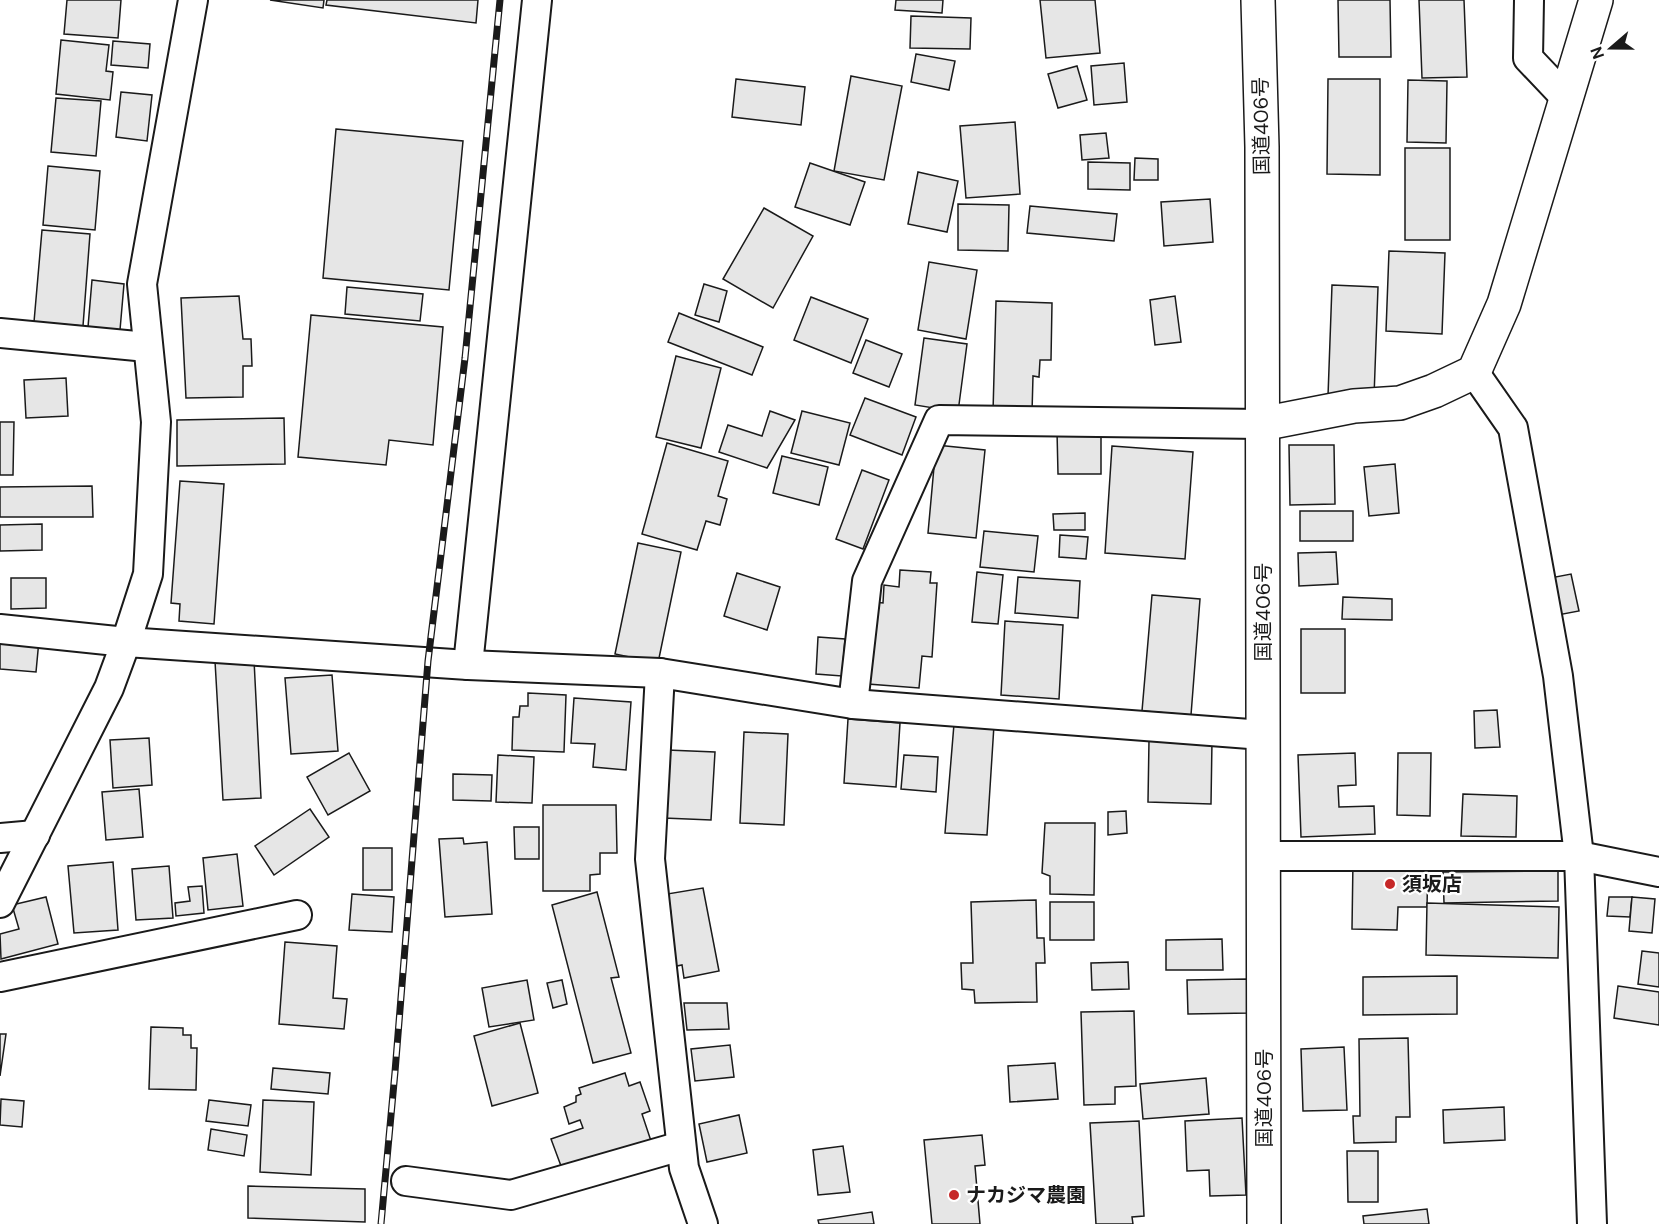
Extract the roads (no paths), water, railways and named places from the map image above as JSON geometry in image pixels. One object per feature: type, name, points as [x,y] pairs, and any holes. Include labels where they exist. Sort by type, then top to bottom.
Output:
[{"type":"main road","name":"国道406号","points":[[1258,0],[1262,147],[1264,1224]]},
{"type":"main road","points":[[1262,424],[1354,406],[1400,403],[1434,391],[1474,372],[1504,304],[1596,0]]},
{"type":"street","points":[[0,903],[109,688],[148,574],[156,422],[142,284],[193,0]]},
{"type":"street","points":[[468,665],[537,0]]},
{"type":"street","points":[[1529,0],[1528,58],[1566,98]]},
{"type":"street","points":[[0,333],[147,347]]},
{"type":"street","points":[[1474,372],[1513,428],[1558,676],[1579,856],[1592,1224]]},
{"type":"street","points":[[853,704],[867,581],[939,420],[1262,424]]},
{"type":"street","points":[[0,629],[126,642],[468,665],[660,673],[853,704],[1263,735]]},
{"type":"street","points":[[660,673],[650,859],[684,1168],[704,1224]]},
{"type":"street","points":[[0,838],[36,835]]},
{"type":"street","points":[[1264,856],[1579,856],[1659,872]]},
{"type":"street","points":[[0,977],[297,915]]},
{"type":"street","points":[[406,1181],[511,1195],[681,1146]]},
{"type":"railway","points":[[381,1224],[428,661],[465,358],[500,0]]},
{"type":"place","name":"須坂店","points":[[1390,884]]},
{"type":"place","name":"ナカジマ農園","points":[[954,1195]]}]
